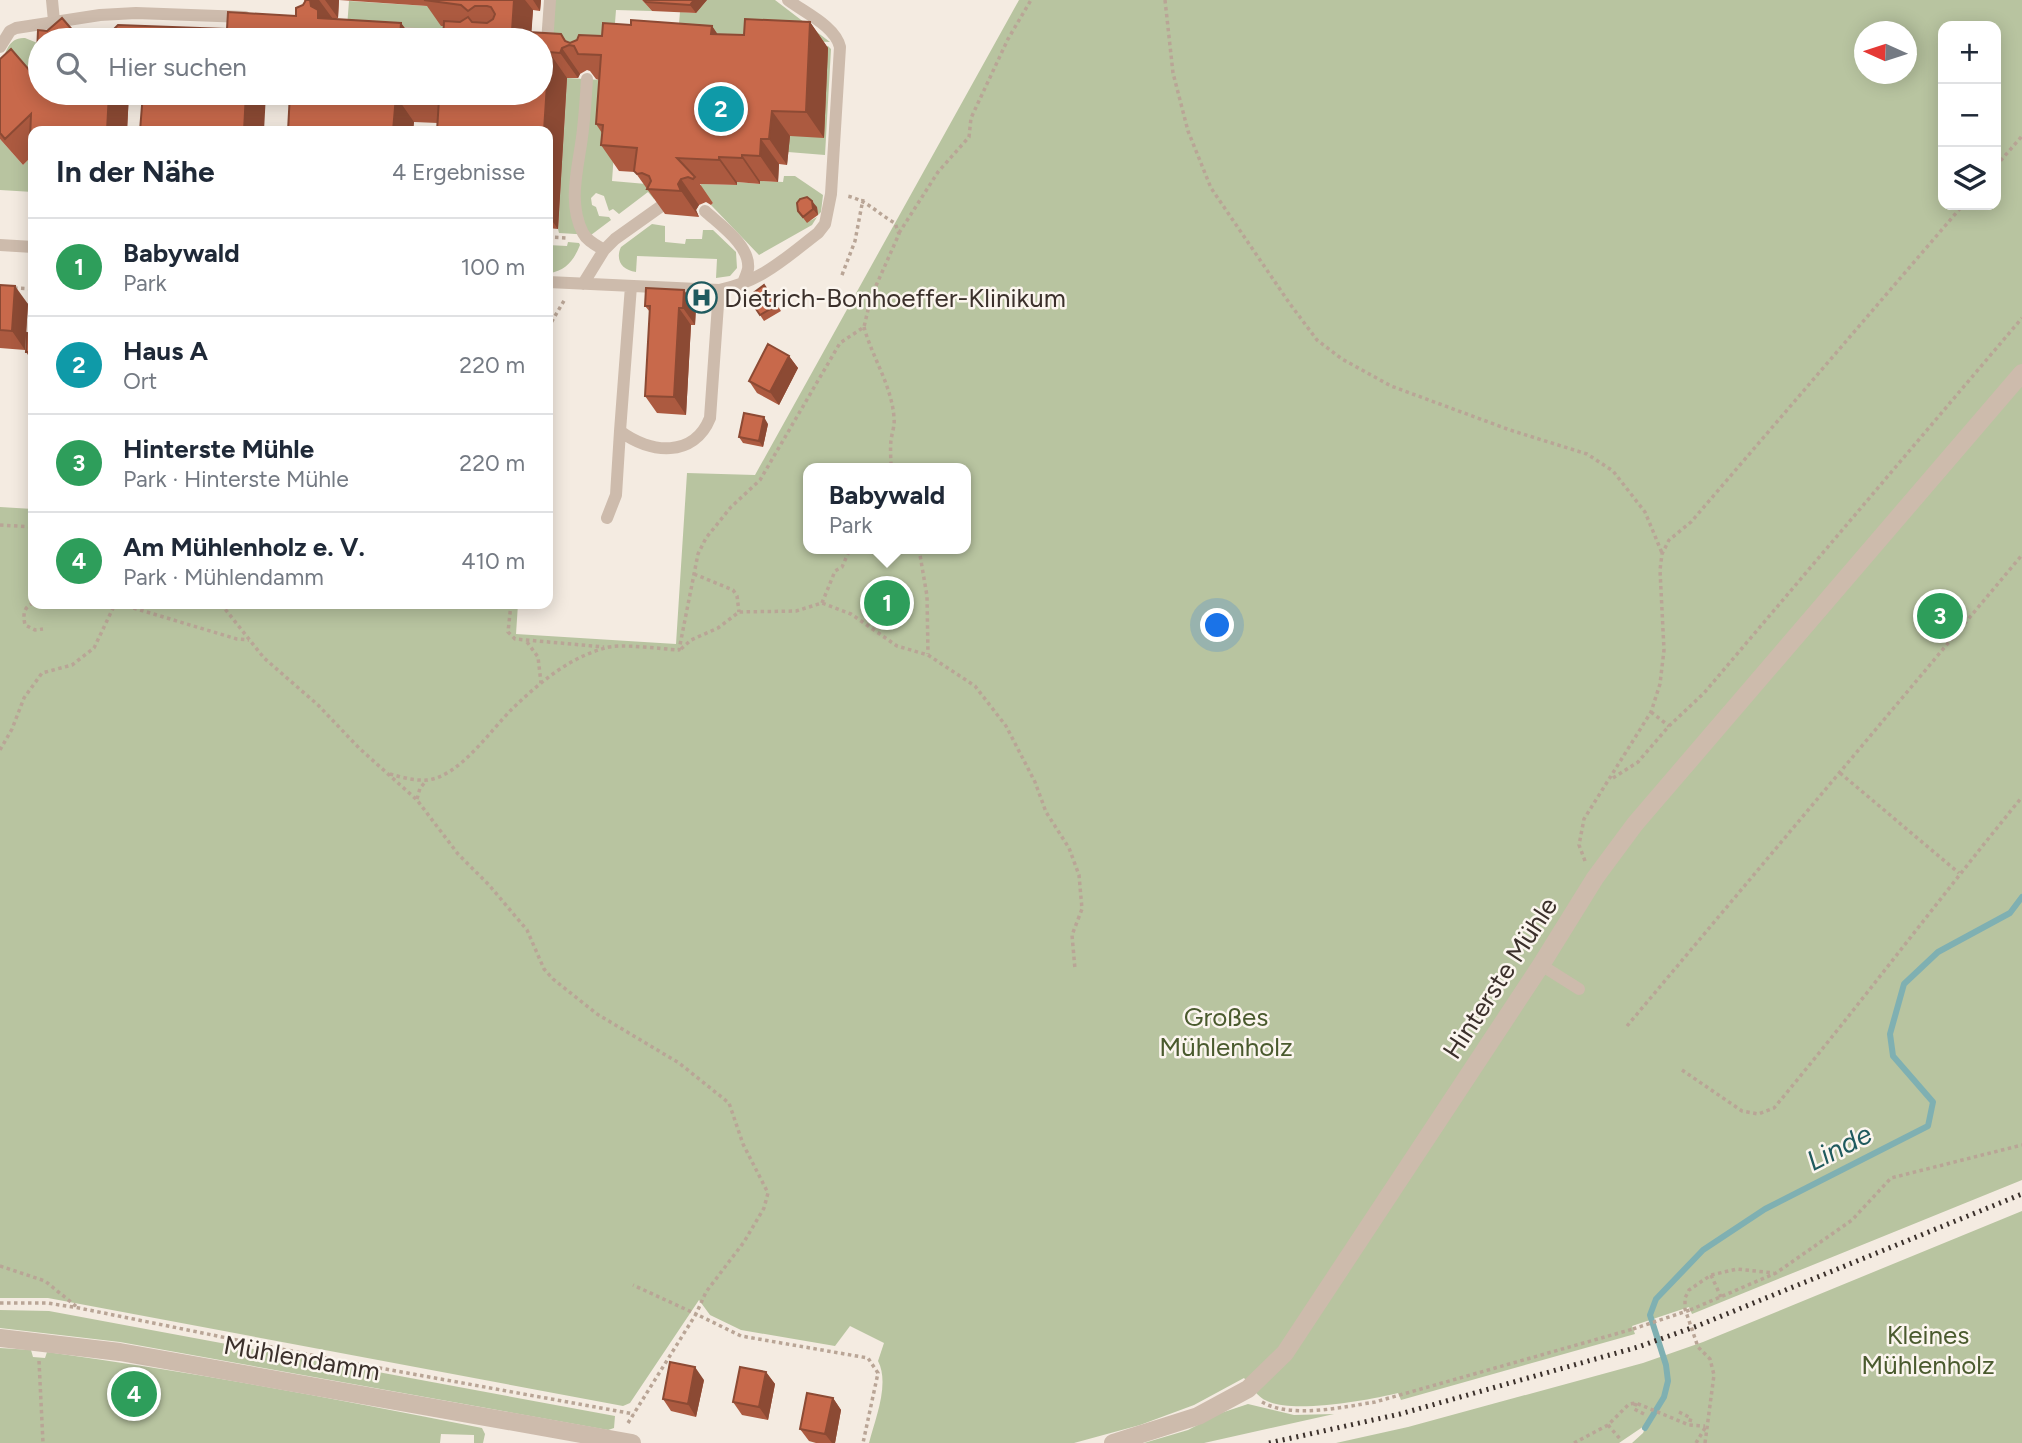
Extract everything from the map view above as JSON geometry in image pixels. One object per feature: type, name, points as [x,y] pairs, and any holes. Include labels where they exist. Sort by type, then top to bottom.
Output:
[{"type":"street","name":"Hinterste Mühle","points":[[1113,1443],[1198,1416],[1248,1389],[1284,1353],[1541,965],[1595,878],[1635,824],[2022,373]]},
{"type":"street","name":"Mühlendamm","points":[[0,1338],[120,1352],[594,1440]]},
{"type":"street","points":[[594,1440],[632,1443]]},
{"type":"lane","points":[[52,0],[54,21]]},
{"type":"lane","points":[[549,28],[550,0]]},
{"type":"lane","points":[[553,282],[719,290],[742,285],[762,276],[818,233],[825,224],[831,194],[841,47],[831,30],[788,0]]},
{"type":"lane","points":[[1,44],[16,28],[100,15],[136,13],[262,18]]},
{"type":"lane","points":[[587,79],[575,184],[576,208],[581,231],[587,239],[604,250]]},
{"type":"lane","points":[[583,284],[604,250],[660,207]]},
{"type":"lane","points":[[705,211],[742,248],[748,261],[748,271],[742,285]]},
{"type":"lane","points":[[0,245],[28,247]]},
{"type":"lane","points":[[607,518],[616,495],[631,286]]},
{"type":"lane","points":[[620,431],[634,442],[679,448],[694,442],[705,431],[710,418],[719,290]]},
{"type":"lane","points":[[1541,965],[1579,989]]},
{"type":"path","points":[[891,463],[894,419],[892,405],[864,327],[871,297],[899,234],[938,172],[969,137],[971,118],[1008,39],[1031,0]]},
{"type":"path","points":[[1165,0],[1173,73],[1188,131],[1211,188],[1317,340],[1342,359],[1391,386],[1441,406],[1587,454],[1613,471],[1645,512],[1662,554]]},
{"type":"path","points":[[2001,160],[2022,136]]},
{"type":"path","points":[[831,194],[863,199],[881,216],[895,223],[899,234]]},
{"type":"path","points":[[842,275],[855,242],[863,199]]},
{"type":"path","points":[[1595,878],[1579,845],[1584,819],[1651,712],[1660,684],[1664,650],[1660,570],[1662,554],[1669,540],[1691,522],[1959,210]]},
{"type":"path","points":[[11,288],[28,289]]},
{"type":"path","points":[[1610,780],[1639,762],[1670,726],[1704,693],[2022,318]]},
{"type":"path","points":[[679,650],[698,554],[706,538],[731,507],[760,480],[840,342],[864,327]]},
{"type":"path","points":[[0,525],[28,527]]},
{"type":"path","points":[[822,603],[835,571],[842,567],[848,554]]},
{"type":"path","points":[[920,554],[927,596],[928,655]]},
{"type":"path","points":[[1627,1026],[2022,555]]},
{"type":"path","points":[[694,574],[733,590],[737,596],[738,612]]},
{"type":"path","points":[[510,609],[508,632],[515,639],[527,642],[679,650],[691,640],[718,628],[738,612],[796,611],[822,603],[851,614],[897,646],[928,655],[975,686],[1006,726],[1035,782],[1046,812],[1069,848],[1079,876],[1082,909],[1072,935],[1075,970]]},
{"type":"path","points":[[28,606],[23,614],[25,625],[35,630],[43,628]]},
{"type":"path","points":[[0,750],[24,698],[42,673],[72,665],[94,648],[114,609]]},
{"type":"path","points":[[134,609],[237,639],[249,640]]},
{"type":"path","points":[[0,1303],[47,1303],[79,1308],[341,1361],[634,1414],[696,1314],[706,1292],[744,1242],[764,1208],[768,1193],[743,1144],[729,1103],[679,1063],[597,1014],[553,979],[544,968],[527,930],[489,885],[458,854],[417,800],[359,748],[318,705],[264,658],[225,609]]},
{"type":"path","points":[[527,642],[538,657],[541,683]]},
{"type":"path","points":[[417,800],[420,788],[427,780],[450,770],[466,758],[541,683],[564,665],[606,647]]},
{"type":"path","points":[[1651,712],[1670,726]]},
{"type":"path","points":[[387,773],[427,780]]},
{"type":"path","points":[[1840,773],[1959,874]]},
{"type":"path","points":[[1682,1070],[1742,1111],[1758,1114],[1774,1108],[1843,1026],[1959,874],[2022,797]]},
{"type":"path","points":[[1248,1389],[1258,1400],[1270,1407],[1295,1410],[1376,1402],[1633,1329],[1690,1310],[1776,1273],[1852,1220],[1891,1178],[2022,1145]]},
{"type":"path","points":[[0,1266],[45,1281],[79,1308]]},
{"type":"path","points":[[1705,1443],[1714,1375],[1710,1359],[1698,1347],[1685,1310],[1685,1298],[1689,1290],[1711,1275],[1737,1269],[1776,1273]]},
{"type":"path","points":[[1711,1275],[1721,1297]]},
{"type":"path","points":[[633,1285],[741,1336],[868,1358],[878,1373],[863,1443]]},
{"type":"path","points":[[40,1342],[43,1443]]},
{"type":"path","points":[[1574,1443],[1608,1425],[1629,1404],[1636,1403],[1689,1425],[1706,1426]]},
{"type":"path","points":[[1636,1403],[1634,1409],[1646,1415]]},
{"type":"path","points":[[1679,1412],[1691,1418],[1689,1425]]},
{"type":"path","points":[[1608,1425],[1621,1440]]},
{"type":"path","points":[[1696,1443],[1706,1426]]},
{"type":"green space","points":[[554,0],[642,0],[652,11],[616,10],[612,61],[553,44]]},
{"type":"green space","points":[[707,0],[775,0],[830,42],[677,48],[680,12],[696,13]]},
{"type":"green space","name":"Großes Mühlenholz","points":[[1019,0],[2022,0],[2022,1180],[1692,1314],[1689,1307],[1632,1326],[1635,1334],[1401,1400],[1398,1393],[1312,1406],[1279,1405],[1260,1397],[1244,1378],[1194,1405],[1140,1425],[1074,1443],[869,1443],[882,1391],[878,1361],[884,1343],[850,1326],[835,1346],[741,1330],[710,1315],[699,1300],[630,1403],[623,1406],[48,1298],[0,1298],[0,507],[28,509],[28,609],[518,609],[516,634],[676,644],[687,473],[755,475]]},
{"type":"green space","points":[[349,1],[442,7],[464,28],[347,28]]},
{"type":"green space","points":[[19,38],[28,39],[28,81],[0,66],[11,43]]},
{"type":"green space","points":[[808,45],[828,46],[831,49],[825,155],[788,152]]},
{"type":"green space","points":[[567,78],[619,81],[612,181],[669,186],[654,199],[648,192],[619,214],[613,209],[609,211],[604,196],[596,193],[591,198],[592,205],[596,207],[599,216],[609,217],[611,220],[591,235],[559,233],[558,229]]},
{"type":"green space","points":[[0,139],[23,165],[28,160],[28,192],[0,190]]},
{"type":"green space","points":[[784,176],[795,176],[823,195],[821,212],[818,215],[817,207],[810,221],[817,217],[812,225],[759,255],[711,205],[713,203],[701,189],[701,184],[783,182]]},
{"type":"green space","points":[[652,224],[665,226],[665,242],[685,244],[686,239],[702,239],[703,230],[713,230],[736,252],[737,268],[730,276],[716,278],[717,259],[637,256],[636,272],[627,269],[619,260],[621,247]]},
{"type":"green space","points":[[568,242],[580,245],[569,264],[553,272],[553,245],[567,246]]},
{"type":"green space","name":"Kleines Mühlenholz","points":[[2022,1211],[2022,1443],[1632,1443],[1643,1433],[1647,1424],[1619,1443],[1336,1443],[1408,1427],[1643,1363],[1703,1342]]},
{"type":"green space","points":[[0,1310],[49,1311],[615,1416],[614,1428],[608,1430],[120,1342],[0,1328]]},
{"type":"green space","points":[[0,1348],[31,1350],[33,1357],[45,1358],[47,1352],[265,1387],[482,1428],[485,1434],[483,1443],[474,1443],[474,1435],[441,1434],[440,1443],[0,1443]]},
{"type":"green space","points":[[1248,1404],[1294,1415],[1334,1414],[1204,1443],[1144,1443],[1188,1430],[1221,1413]]},
{"type":"building","points":[[306,0],[310,0],[311,6],[318,10],[318,18],[401,23],[401,28],[227,28],[228,12],[296,16],[296,8]]},
{"type":"building","points":[[424,0],[514,0],[512,28],[444,28],[444,21],[460,22],[468,17],[472,22],[487,23],[495,14],[491,7],[487,6],[475,6],[468,11],[461,5]]},
{"type":"building","points":[[644,0],[694,0],[690,5]]},
{"type":"building","points":[[62,18],[71,28],[50,28]]},
{"type":"building","points":[[745,19],[810,22],[806,112],[772,111],[769,139],[761,139],[760,156],[719,157],[719,160],[677,158],[695,177],[681,179],[678,184],[681,191],[647,189],[651,181],[649,176],[634,171],[637,148],[601,145],[603,125],[596,124],[601,55],[578,54],[574,46],[569,45],[562,48],[560,53],[553,52],[553,34],[561,34],[565,41],[570,43],[577,40],[579,35],[602,36],[603,23],[631,25],[631,20],[712,26],[711,34],[744,35]]},
{"type":"building","points":[[118,25],[200,28],[115,28]]},
{"type":"building","points":[[11,49],[28,69],[28,105],[108,105],[107,126],[31,126],[31,114],[5,139],[0,133],[0,59]]},
{"type":"building","points":[[142,105],[245,105],[244,126],[140,126]]},
{"type":"building","points":[[289,105],[395,105],[393,126],[288,126]]},
{"type":"building","points":[[439,105],[546,105],[544,126],[437,126]]},
{"type":"building","points":[[807,197],[812,201],[813,209],[803,217],[798,211],[797,203]]},
{"type":"building","points":[[0,285],[15,286],[12,331],[0,330]]},
{"type":"building","points":[[764,285],[777,305],[760,315],[748,297]]},
{"type":"building","points":[[646,288],[684,290],[683,308],[679,308],[674,397],[645,396],[650,306],[645,306]]},
{"type":"building","points":[[768,344],[789,356],[770,392],[749,381]]},
{"type":"building","points":[[744,413],[764,417],[759,441],[739,437]]},
{"type":"building","points":[[670,1362],[695,1367],[688,1404],[663,1399]]},
{"type":"building","points":[[740,1367],[766,1372],[759,1407],[733,1402]]},
{"type":"building","points":[[807,1393],[833,1398],[825,1434],[800,1429]]},
{"type":"waterway","name":"Linde","points":[[1645,1428],[1664,1397],[1668,1381],[1666,1365],[1650,1315],[1656,1299],[1703,1250],[1765,1209],[1928,1126],[1933,1102],[1893,1056],[1890,1034],[1904,984],[1938,952],[2010,913],[2022,897]]},
{"type":"railway","points":[[1269,1443],[1400,1414],[1638,1347],[1697,1326],[2022,1194]]},
{"type":"place","name":"Haus A","points":[[721,109]]},
{"type":"place","name":"Dietrich-Bonhoeffer-Klinikum","points":[[701,298]]},
{"type":"place","name":"Babywald","points":[[887,603]]},
{"type":"place","name":"Hinterste Mühle","points":[[1940,616]]},
{"type":"place","name":"Am Mühlenholz e. V.","points":[[134,1394]]}]
